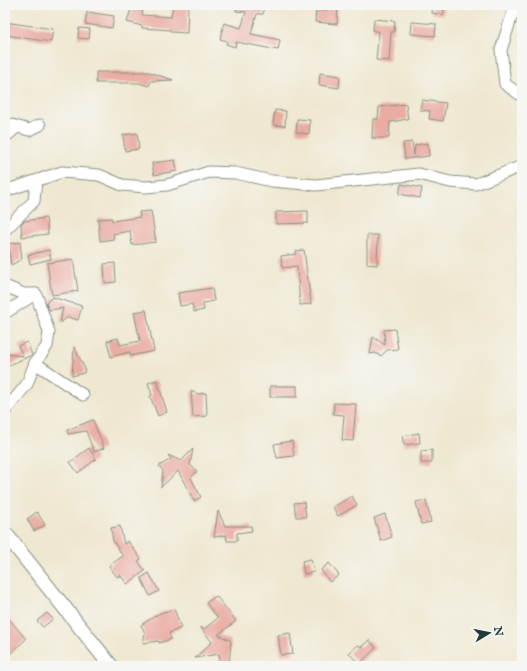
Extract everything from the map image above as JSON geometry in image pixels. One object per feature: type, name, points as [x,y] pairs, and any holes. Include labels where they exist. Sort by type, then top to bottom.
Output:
[{"type":"street","points":[[515,5],[501,50],[505,84],[522,96]]},
{"type":"street","points":[[5,123],[29,130],[40,125]]},
{"type":"street","points":[[5,137],[17,127]]},
{"type":"street","points":[[5,192],[62,172],[99,175],[122,185],[146,187],[167,185],[209,172],[235,173],[272,181],[316,185],[419,174],[450,182],[476,184],[522,166]]},
{"type":"street","points":[[5,230],[34,201],[36,181]]},
{"type":"street","points":[[5,286],[24,294],[36,294]]},
{"type":"street","points":[[5,313],[36,294]]},
{"type":"street","points":[[5,411],[27,384],[36,363],[47,346],[49,332],[36,294]]},
{"type":"street","points":[[36,363],[83,395]]},
{"type":"street","points":[[5,533],[11,548],[111,666]]},
{"type":"building","points":[[173,5],[188,5],[187,33],[171,32],[171,30],[142,28],[142,26],[127,22],[131,9],[143,11],[142,15],[171,17]]},
{"type":"building","points":[[237,5],[264,5],[263,14],[257,14],[251,34],[280,40],[278,50],[236,42],[235,47],[226,44],[227,41],[220,39],[224,23],[241,28],[246,12],[236,11]]},
{"type":"building","points":[[327,5],[338,5],[337,24],[315,22],[316,10],[326,11]]},
{"type":"building","points":[[433,5],[445,5],[443,15],[432,13]]},
{"type":"building","points":[[87,12],[114,16],[112,28],[85,24]]},
{"type":"building","points":[[374,19],[395,21],[394,32],[391,32],[389,61],[376,60],[379,31],[373,31]]},
{"type":"building","points":[[5,22],[53,29],[51,42],[5,35]]},
{"type":"building","points":[[412,22],[436,24],[435,36],[411,34]]},
{"type":"building","points":[[79,28],[90,29],[89,39],[78,38]]},
{"type":"building","points":[[96,72],[149,72],[173,80],[151,81],[149,86],[139,83],[96,83]]},
{"type":"building","points":[[320,73],[340,76],[339,88],[319,85]]},
{"type":"building","points":[[422,100],[446,103],[443,121],[429,119],[430,111],[420,110]]},
{"type":"building","points":[[406,104],[408,119],[390,122],[389,138],[372,138],[373,119],[378,119],[379,107]]},
{"type":"building","points":[[275,110],[286,111],[285,126],[273,125]]},
{"type":"building","points":[[297,119],[310,120],[309,134],[296,132]]},
{"type":"building","points":[[137,133],[139,149],[125,151],[123,135]]},
{"type":"building","points":[[412,142],[414,155],[415,145],[428,143],[429,156],[405,159],[403,143]]},
{"type":"building","points":[[175,160],[177,171],[154,175],[152,163]]},
{"type":"building","points":[[401,184],[422,188],[420,198],[399,194]]},
{"type":"building","points":[[151,211],[156,242],[132,245],[130,231],[113,234],[114,239],[100,241],[98,219],[112,218],[112,221],[140,217],[139,212]]},
{"type":"building","points":[[308,211],[308,223],[276,224],[276,212]]},
{"type":"building","points":[[46,218],[48,234],[22,237],[21,224],[24,221]]},
{"type":"building","points":[[367,235],[378,235],[377,265],[367,264]]},
{"type":"building","points":[[20,242],[22,259],[11,265],[8,244]]},
{"type":"building","points":[[49,250],[51,259],[30,264],[28,255]]},
{"type":"building","points":[[304,250],[311,304],[300,305],[297,266],[282,268],[281,256],[296,254],[296,251]]},
{"type":"building","points":[[73,259],[78,291],[52,295],[47,263]]},
{"type":"building","points":[[115,263],[116,282],[105,283],[104,264]]},
{"type":"building","points":[[212,288],[214,301],[203,303],[204,310],[194,312],[192,304],[180,306],[178,293]]},
{"type":"building","points":[[52,297],[82,306],[78,320],[68,317],[60,323],[63,308],[49,310],[46,303]]},
{"type":"building","points":[[146,310],[154,351],[130,356],[130,352],[111,357],[107,341],[118,338],[120,345],[140,341],[134,312]]},
{"type":"building","points":[[395,329],[398,349],[387,350],[381,356],[375,353],[370,354],[373,337],[385,345],[384,330]]},
{"type":"building","points":[[27,342],[32,355],[5,367],[5,354],[23,356],[18,346]]},
{"type":"building","points":[[74,347],[85,369],[84,373],[72,376]]},
{"type":"building","points":[[157,380],[167,412],[158,416],[150,396],[152,395],[148,383]]},
{"type":"building","points":[[270,386],[297,386],[297,397],[270,397]]},
{"type":"building","points":[[191,391],[198,394],[206,393],[207,416],[193,417]]},
{"type":"building","points":[[334,403],[356,404],[353,441],[342,440],[344,415],[333,414]]},
{"type":"building","points":[[93,420],[104,448],[94,452],[86,431],[68,434],[67,430]]},
{"type":"building","points":[[419,433],[420,443],[404,445],[402,436]]},
{"type":"building","points":[[292,441],[294,456],[277,458],[274,444]]},
{"type":"building","points":[[89,448],[96,459],[78,473],[70,462]]},
{"type":"building","points":[[193,449],[190,465],[197,471],[191,478],[201,497],[194,501],[178,471],[161,487],[163,471],[159,466],[171,459],[168,455],[181,461]]},
{"type":"building","points":[[432,450],[432,463],[421,463],[421,451]]},
{"type":"building","points":[[352,496],[357,505],[338,516],[333,507]]},
{"type":"building","points":[[426,500],[431,522],[421,524],[416,502]]},
{"type":"building","points":[[304,502],[306,517],[296,517],[294,503]]},
{"type":"building","points":[[218,511],[225,526],[251,526],[252,531],[237,533],[237,541],[227,541],[226,535],[214,537]]},
{"type":"building","points":[[37,512],[45,525],[34,531],[27,519]]},
{"type":"building","points":[[385,514],[392,537],[381,541],[374,518]]},
{"type":"building","points":[[120,526],[124,544],[128,541],[141,559],[138,561],[145,571],[127,584],[120,575],[117,577],[109,566],[123,556],[113,541],[111,528]]},
{"type":"building","points":[[311,559],[314,572],[304,574],[302,561]]},
{"type":"building","points":[[329,563],[339,575],[330,582],[321,570]]},
{"type":"building","points":[[149,573],[159,591],[150,596],[141,578]]},
{"type":"building","points":[[216,596],[236,621],[218,635],[230,640],[231,643],[229,664],[221,666],[219,654],[195,658],[212,642],[200,627],[204,629],[218,618],[206,603]]},
{"type":"building","points":[[174,609],[181,628],[169,633],[171,639],[159,643],[159,641],[143,643],[145,633],[141,625],[160,613]]},
{"type":"building","points":[[47,613],[53,619],[43,627],[37,621]]},
{"type":"building","points":[[5,614],[26,639],[10,654],[5,648]]},
{"type":"building","points":[[290,633],[293,654],[281,655],[278,635]]},
{"type":"building","points":[[369,640],[376,648],[359,664],[349,653],[358,645],[361,647]]}]
